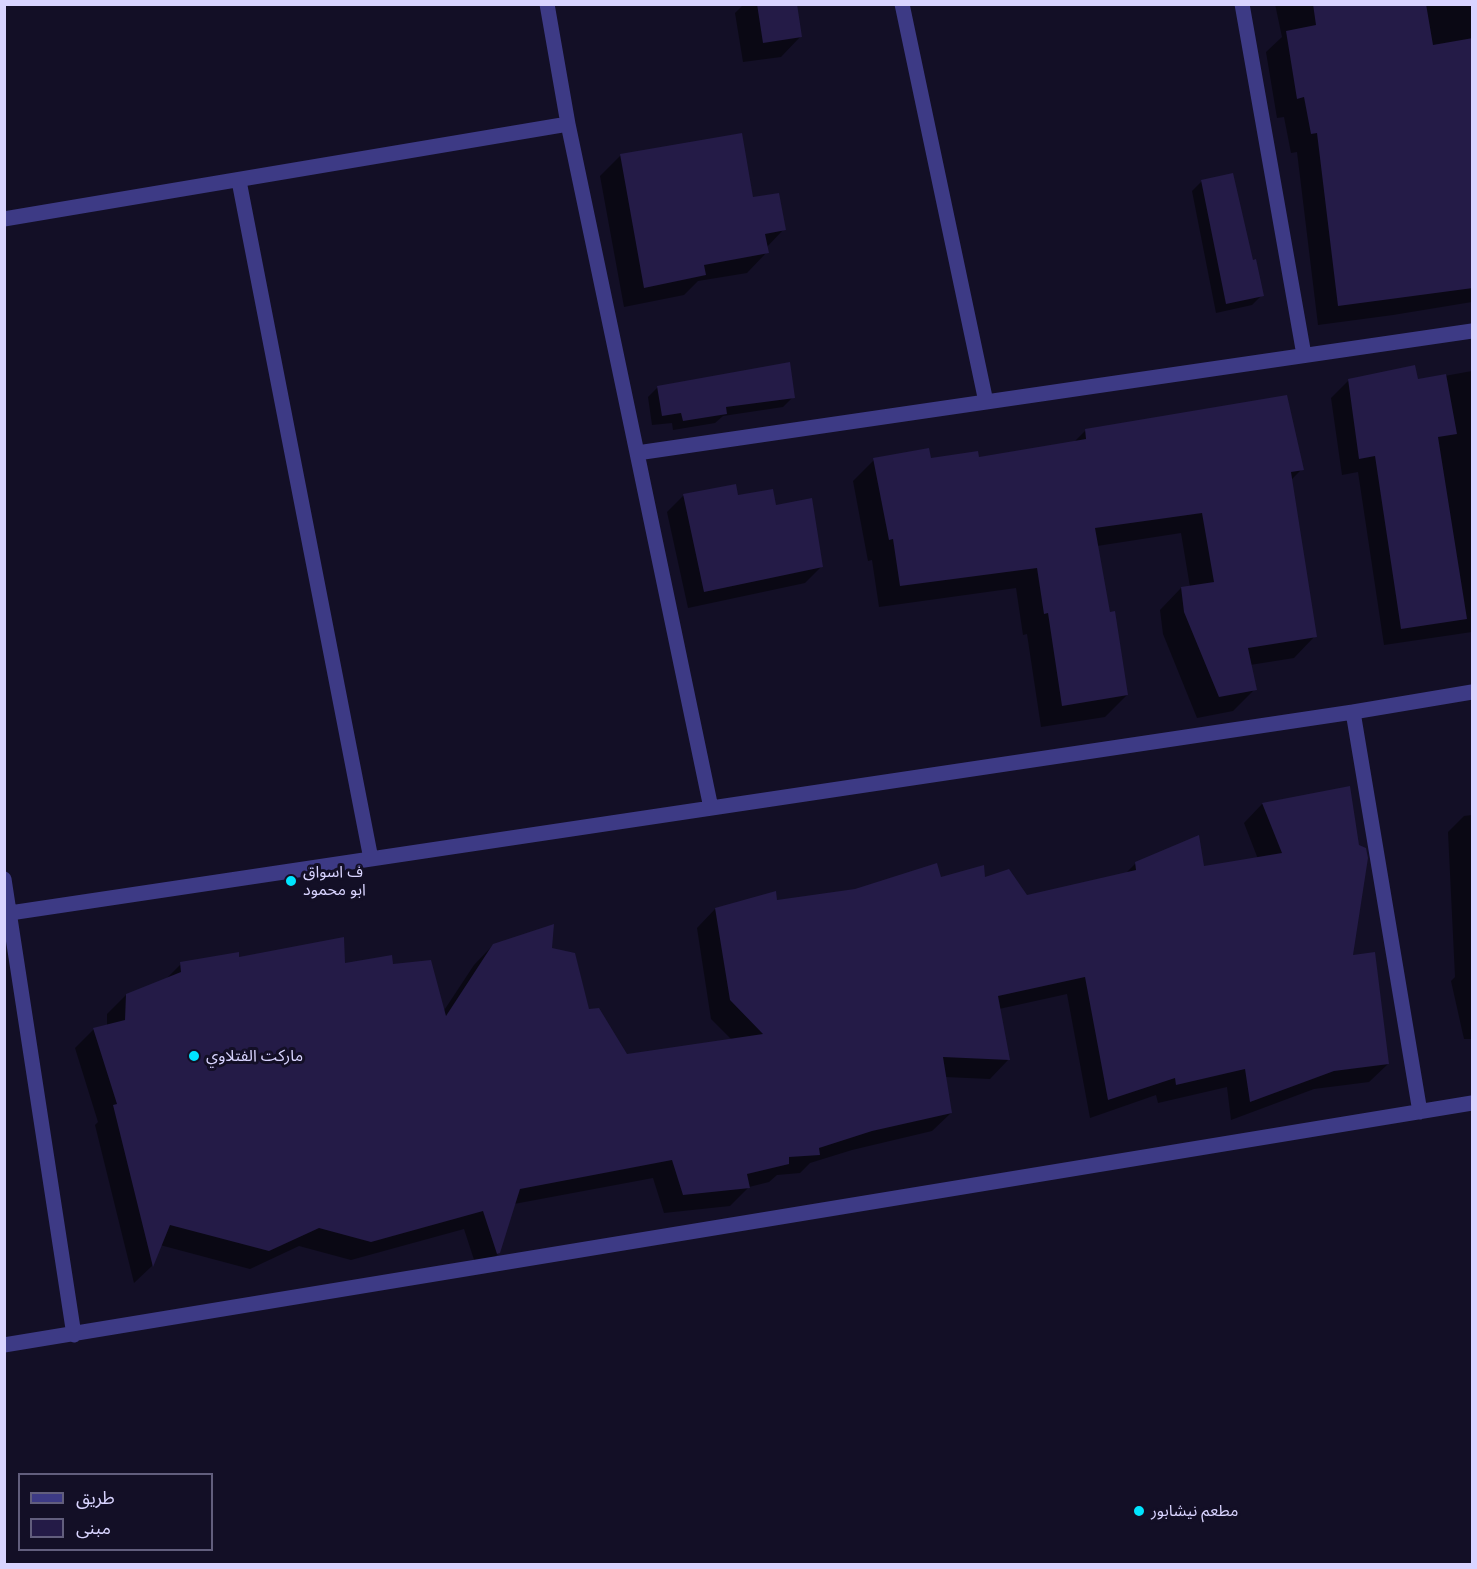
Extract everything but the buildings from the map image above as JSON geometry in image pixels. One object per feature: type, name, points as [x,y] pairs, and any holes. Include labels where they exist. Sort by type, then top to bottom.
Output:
[{"type":"street","points":[[547,4],[568,123],[711,808]]},
{"type":"street","points":[[902,4],[986,402]]},
{"type":"street","points":[[1242,4],[1304,355]]},
{"type":"street","points":[[4,219],[239,181],[568,123]]},
{"type":"street","points":[[239,181],[371,859]]},
{"type":"street","points":[[637,453],[1473,331]]},
{"type":"street","points":[[10,913],[1353,712],[1473,692]]},
{"type":"street","points":[[1353,712],[1420,1112]]},
{"type":"street","points":[[4,879],[74,1335]]},
{"type":"street","points":[[4,1345],[1473,1104]]},
{"type":"place","name":"ف اسواق ابو محمود","points":[[291,881]]},
{"type":"place","name":"ماركت الفتلاوي","points":[[194,1056]]},
{"type":"place","name":"مطعم نيشابور","points":[[1139,1511]]}]
